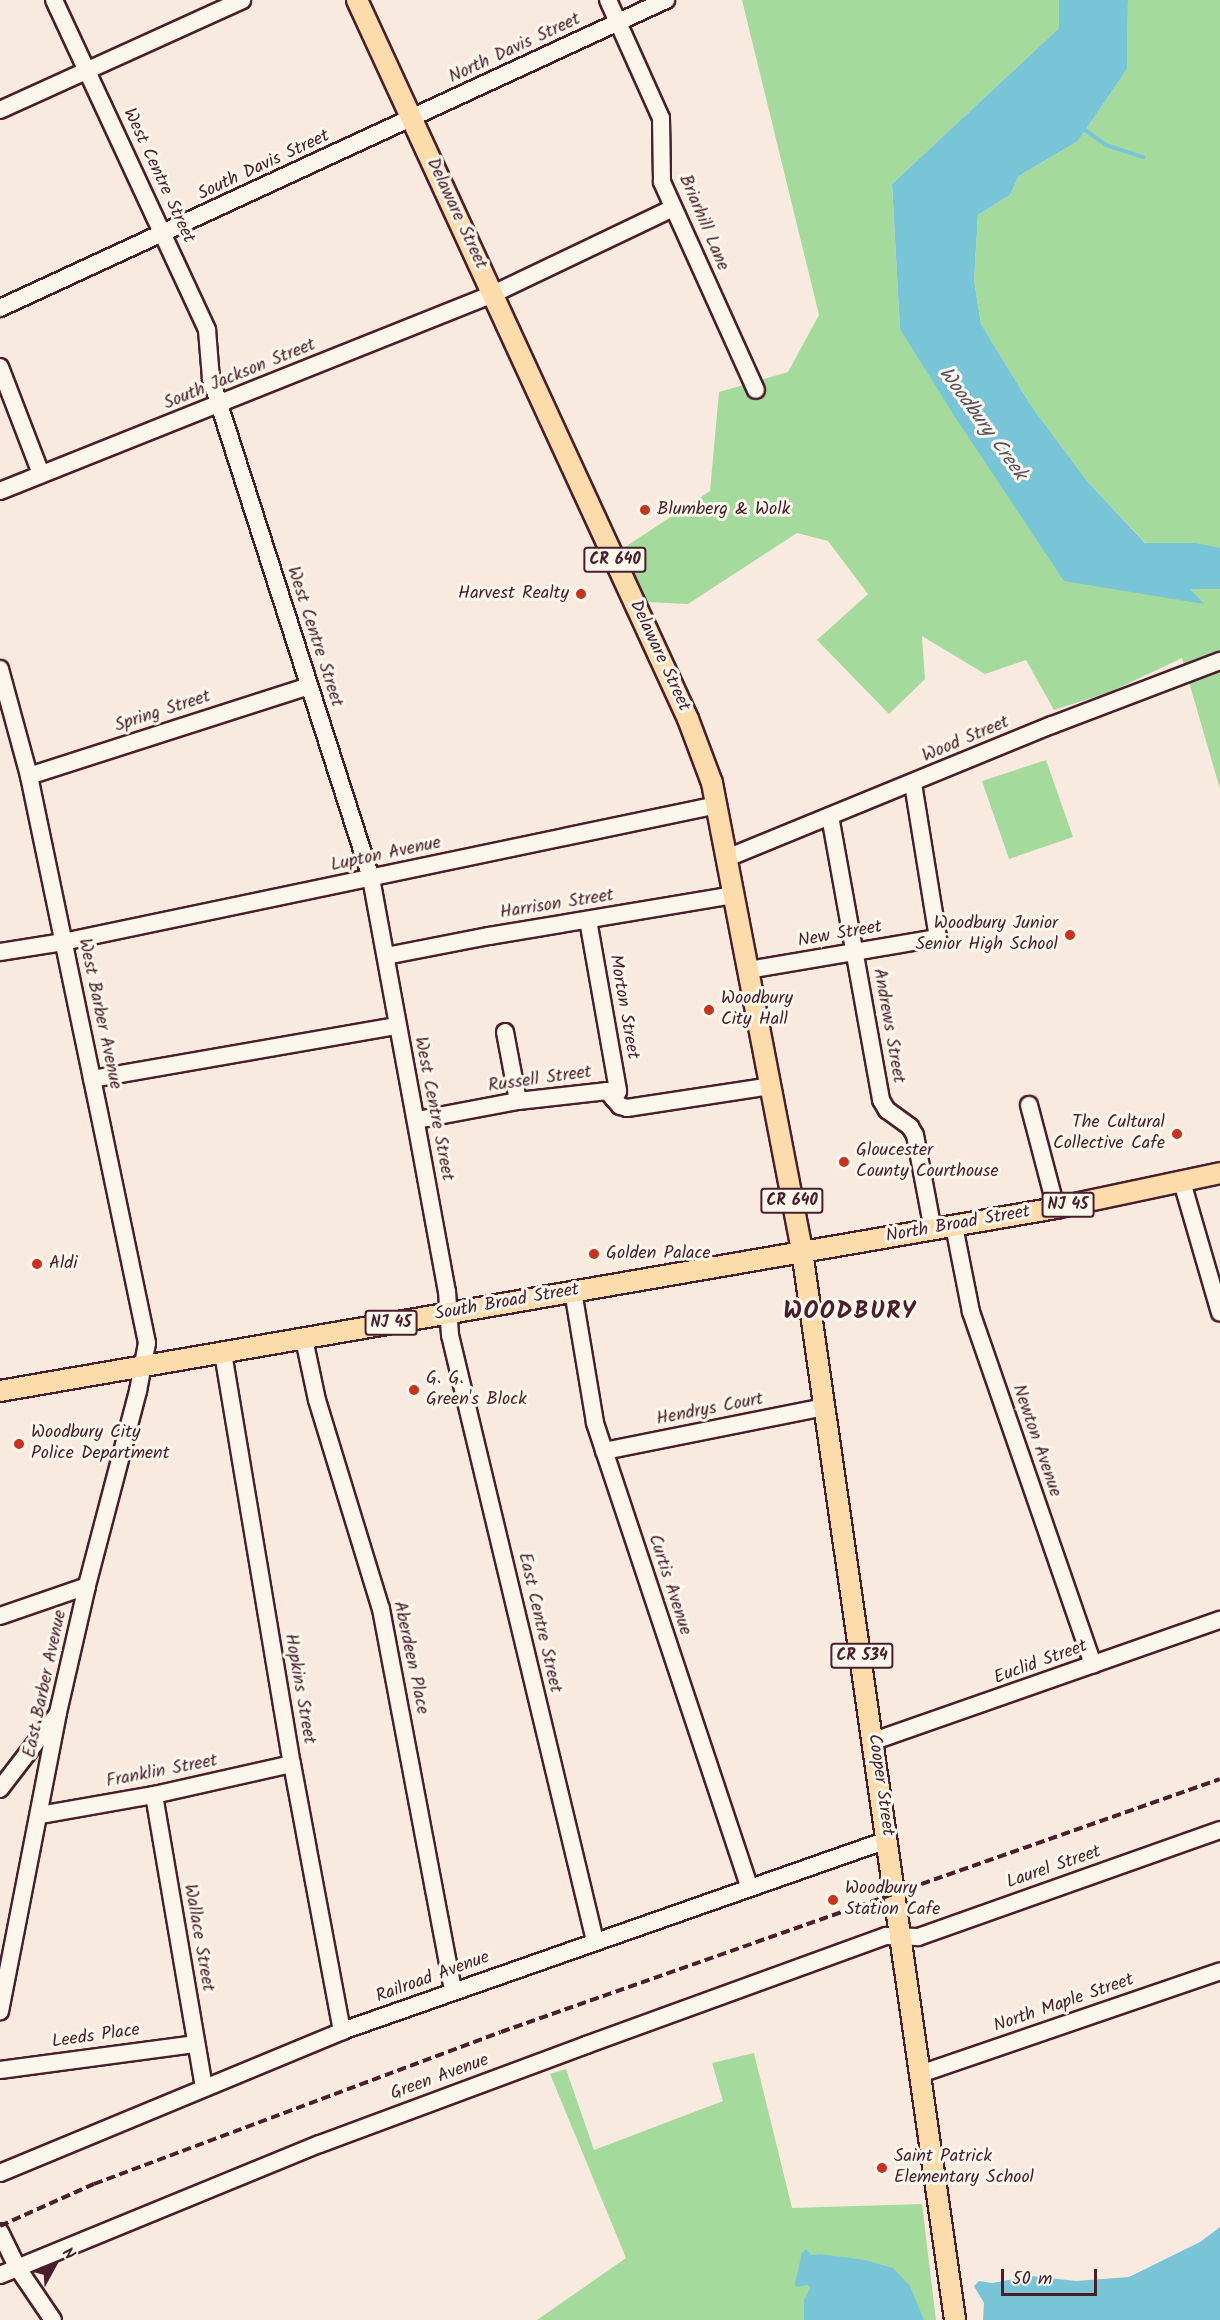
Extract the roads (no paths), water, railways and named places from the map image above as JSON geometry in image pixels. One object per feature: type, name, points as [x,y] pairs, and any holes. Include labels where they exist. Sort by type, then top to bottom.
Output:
[{"type":"main road","name":"Delaware Street","points":[[357,0],[704,755],[717,805],[735,895],[802,1251]]},
{"type":"main road","name":"North Broad Street","points":[[802,1251],[1056,1208],[1220,1173]]},
{"type":"main road","name":"South Broad Street","points":[[0,1391],[143,1368],[802,1251]]},
{"type":"main road","name":"Cooper Street","points":[[802,1251],[874,1741],[955,2320]]},
{"type":"street","name":"West Centre Street","points":[[54,0],[207,330],[212,379],[219,405],[371,878],[397,1026],[417,1120],[447,1292],[448,1313]]},
{"type":"street","points":[[0,110],[242,0]]},
{"type":"street","name":"Briarhill Lane","points":[[608,0],[661,118],[662,182],[756,390]]},
{"type":"street","name":"North Davis Street","points":[[412,119],[666,0]]},
{"type":"street","name":"South Davis Street","points":[[0,308],[412,119]]},
{"type":"street","name":"South Jackson Street","points":[[0,491],[493,294],[673,208]]},
{"type":"street","points":[[0,367],[41,474]]},
{"type":"street","name":"Wood Street","points":[[727,858],[1052,725],[1220,661]]},
{"type":"street","name":"West Barber Avenue","points":[[0,669],[29,776],[147,1343],[143,1368]]},
{"type":"street","name":"Spring Street","points":[[29,776],[309,686]]},
{"type":"street","name":"New Street","points":[[748,970],[938,938],[913,783]]},
{"type":"street","name":"Lupton Avenue","points":[[0,952],[63,942],[717,805]]},
{"type":"street","name":"Andrews Street","points":[[830,816],[881,1100],[887,1110],[910,1127],[915,1135],[933,1230]]},
{"type":"street","name":"Harrison Street","points":[[386,956],[489,936],[735,895]]},
{"type":"street","name":"Morton Street","points":[[588,920],[618,1091],[614,1100]]},
{"type":"street","points":[[92,1078],[397,1026]]},
{"type":"street","points":[[505,1032],[518,1101]]},
{"type":"street","name":"Russell Street","points":[[417,1120],[518,1101],[607,1091],[620,1106],[627,1108],[770,1086]]},
{"type":"street","points":[[1029,1104],[1056,1208]]},
{"type":"street","points":[[1182,1182],[1220,1313]]},
{"type":"street","name":"Newton Avenue","points":[[954,1226],[971,1312],[1093,1665]]},
{"type":"street","name":"Curtis Avenue","points":[[573,1291],[595,1423],[749,1887]]},
{"type":"street","name":"East Centre Street","points":[[448,1313],[450,1335],[595,1941]]},
{"type":"street","name":"Aberdeen Place","points":[[304,1338],[317,1400],[381,1609],[453,1991]]},
{"type":"street","name":"Hopkins Street","points":[[223,1353],[292,1764],[342,2031]]},
{"type":"street","name":"East Barber Avenue","points":[[0,2011],[40,1815],[58,1713],[87,1586],[143,1368]]},
{"type":"street","name":"Hendrys Court","points":[[604,1451],[825,1407]]},
{"type":"street","points":[[0,1616],[87,1586]]},
{"type":"street","name":"Euclid Street","points":[[874,1741],[1220,1620]]},
{"type":"street","points":[[0,1789],[58,1713]]},
{"type":"street","name":"Franklin Street","points":[[40,1815],[154,1795],[292,1764]]},
{"type":"street","name":"Wallace Street","points":[[154,1795],[204,2088]]},
{"type":"street","name":"Laurel Street","points":[[900,1937],[918,1937],[1220,1830]]},
{"type":"street","name":"Railroad Avenue","points":[[0,2173],[342,2031],[887,1840]]},
{"type":"street","name":"Green Avenue","points":[[0,2275],[17,2266],[310,2147],[453,2093],[886,1936],[900,1937]]},
{"type":"street","name":"North Maple Street","points":[[920,2074],[1220,1971]]},
{"type":"street","name":"Leeds Place","points":[[0,2070],[196,2044]]},
{"type":"street","points":[[0,2232],[17,2266],[53,2320]]},
{"type":"water","name":"Woodbury Creek","points":[[1059,0],[1128,0],[1127,69],[1078,141],[1019,176],[1010,195],[978,215],[974,280],[981,324],[1030,404],[1087,481],[1145,543],[1196,543],[1220,548],[1220,589],[1190,589],[1204,604],[1064,581],[955,417],[900,329],[892,184],[1059,28]]},
{"type":"water","points":[[1220,2227],[1220,2320],[983,2320],[984,2303],[974,2286],[979,2281],[992,2283],[1031,2276],[1076,2281],[1129,2277],[1200,2242]]},
{"type":"water","points":[[806,2249],[811,2255],[820,2254],[865,2260],[893,2268],[910,2286],[924,2320],[804,2320],[804,2300],[810,2288],[807,2285],[796,2287],[795,2283],[802,2253]]},
{"type":"waterway","points":[[1082,128],[1106,145],[1143,157]]},
{"type":"railway","points":[[0,2226],[94,2184],[501,2032],[1220,1779]]},
{"type":"place","name":"Blumberg & Wolk","points":[[645,510]]},
{"type":"place","name":"Harvest Realty","points":[[581,594]]},
{"type":"place","name":"Woodbury Junior Senior High School","points":[[1070,935]]},
{"type":"place","name":"Woodbury City Hall","points":[[709,1010]]},
{"type":"place","name":"The Cultural Collective Cafe","points":[[1177,1134]]},
{"type":"place","name":"Gloucester County Courthouse","points":[[844,1162]]},
{"type":"place","name":"Golden Palace","points":[[594,1254]]},
{"type":"place","name":"Aldi","points":[[37,1264]]},
{"type":"place","name":"G. G. Green's Block","points":[[414,1390]]},
{"type":"place","name":"Woodbury City Police Department","points":[[19,1444]]},
{"type":"place","name":"Woodbury Station Cafe","points":[[833,1900]]},
{"type":"place","name":"Saint Patrick Elementary School","points":[[882,2168]]},
{"type":"district","name":"WOODBURY","points":[[850,1312]]}]
